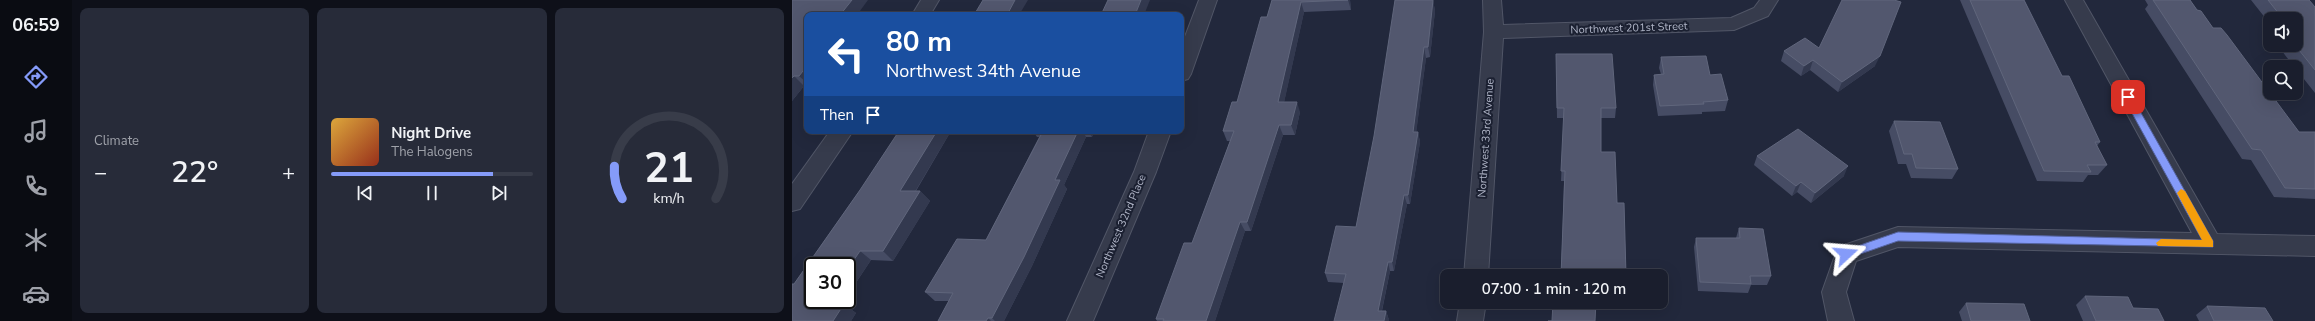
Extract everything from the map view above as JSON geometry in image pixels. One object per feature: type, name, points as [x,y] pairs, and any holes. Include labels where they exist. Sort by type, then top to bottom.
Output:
[{"type":"street","points":[[922,12],[930,0]]},
{"type":"street","points":[[1184,66],[1208,0]]},
{"type":"street","name":"Northwest 33rd Avenue","points":[[1477,269],[1494,32],[1492,0]]},
{"type":"street","points":[[2074,0],[2210,244]]},
{"type":"street","name":"Northwest 201st Street","points":[[1494,32],[1734,24],[1765,6]]},
{"type":"street","points":[[793,201],[840,134]]},
{"type":"street","name":"Northwest 32nd Place","points":[[1080,321],[1145,172],[1159,134]]},
{"type":"street","points":[[1841,321],[1834,292],[1846,254],[1898,236],[2315,246]]},
{"type":"street","points":[[1470,321],[1472,309]]},
{"type":"building","points":[[792,0],[852,0],[842,12],[804,12],[804,70],[799,76],[794,76],[792,78]]},
{"type":"building","points":[[983,0],[1015,0],[1009,12],[976,12]]},
{"type":"building","points":[[1108,0],[1141,0],[1136,12],[1102,12]]},
{"type":"building","points":[[1272,0],[1348,0],[1301,2],[1278,102],[1297,102],[1291,125],[1279,125],[1247,222],[1240,222],[1206,321],[1163,321],[1164,319],[1156,319],[1184,243],[1192,243],[1234,131],[1223,131],[1232,102],[1237,102],[1261,17],[1267,17]]},
{"type":"building","points":[[1395,0],[1433,0],[1428,47],[1424,47],[1413,132],[1418,132],[1408,195],[1404,195],[1392,262],[1388,262],[1378,311],[1386,311],[1384,321],[1334,321],[1346,274],[1325,273],[1336,226],[1356,227],[1374,136]]},
{"type":"building","points":[[1842,0],[1894,0],[1901,2],[1880,56],[1842,82],[1813,60],[1804,66],[1784,51],[1805,38],[1819,48]]},
{"type":"building","points":[[1970,0],[2024,0],[2062,76],[2069,76],[2100,142],[2095,142],[2107,165],[2087,165],[2091,172],[2044,171]]},
{"type":"building","points":[[2153,0],[2190,0],[2197,10],[2201,11],[2213,28],[2221,28],[2263,84],[2263,100],[2275,100],[2299,132],[2315,132],[2315,189],[2285,188],[2261,150],[2252,149]]},
{"type":"building","points":[[2268,0],[2309,0],[2315,7],[2315,70],[2301,52],[2303,52],[2303,12],[2277,12]]},
{"type":"building","points":[[1556,54],[1612,54],[1616,108],[1601,108],[1601,152],[1615,152],[1617,203],[1624,203],[1626,269],[1561,269],[1565,171],[1561,171],[1564,108],[1557,108]]},
{"type":"building","points":[[1706,56],[1710,75],[1721,74],[1728,100],[1703,102],[1704,104],[1660,106],[1654,75],[1664,74],[1661,57]]},
{"type":"building","points":[[1894,121],[1940,122],[1958,169],[1916,168],[1912,154],[1904,154]]},
{"type":"building","points":[[1798,129],[1848,166],[1815,193],[1801,182],[1796,186],[1757,156]]},
{"type":"building","points":[[897,134],[935,134],[900,191],[920,191],[883,251],[860,251],[856,257],[813,257]]},
{"type":"building","points":[[1041,134],[1077,134],[1055,180],[1060,180],[1024,257],[992,318],[988,318],[986,321],[938,321],[953,293],[925,292],[957,239],[986,240]]},
{"type":"building","points":[[1739,228],[1763,229],[1771,276],[1750,276],[1751,284],[1700,282],[1696,238],[1740,238]]},
{"type":"building","points":[[804,270],[804,309],[841,309],[833,321],[792,321],[792,284],[794,284]]},
{"type":"building","points":[[2085,296],[2128,297],[2133,308],[2158,309],[2164,321],[2096,321]]},
{"type":"building","points":[[1966,303],[2024,304],[2030,321],[1971,321]]},
{"type":"building","points":[[2207,306],[2265,308],[2273,321],[2214,321]]},
{"type":"building","points":[[1553,309],[1596,309],[1595,321],[1552,321]]},
{"type":"slow traffic","points":[[2161,243],[2210,244],[2181,193]]},
{"type":"route","points":[[1846,254],[1898,236],[2210,244],[2128,97]]}]
